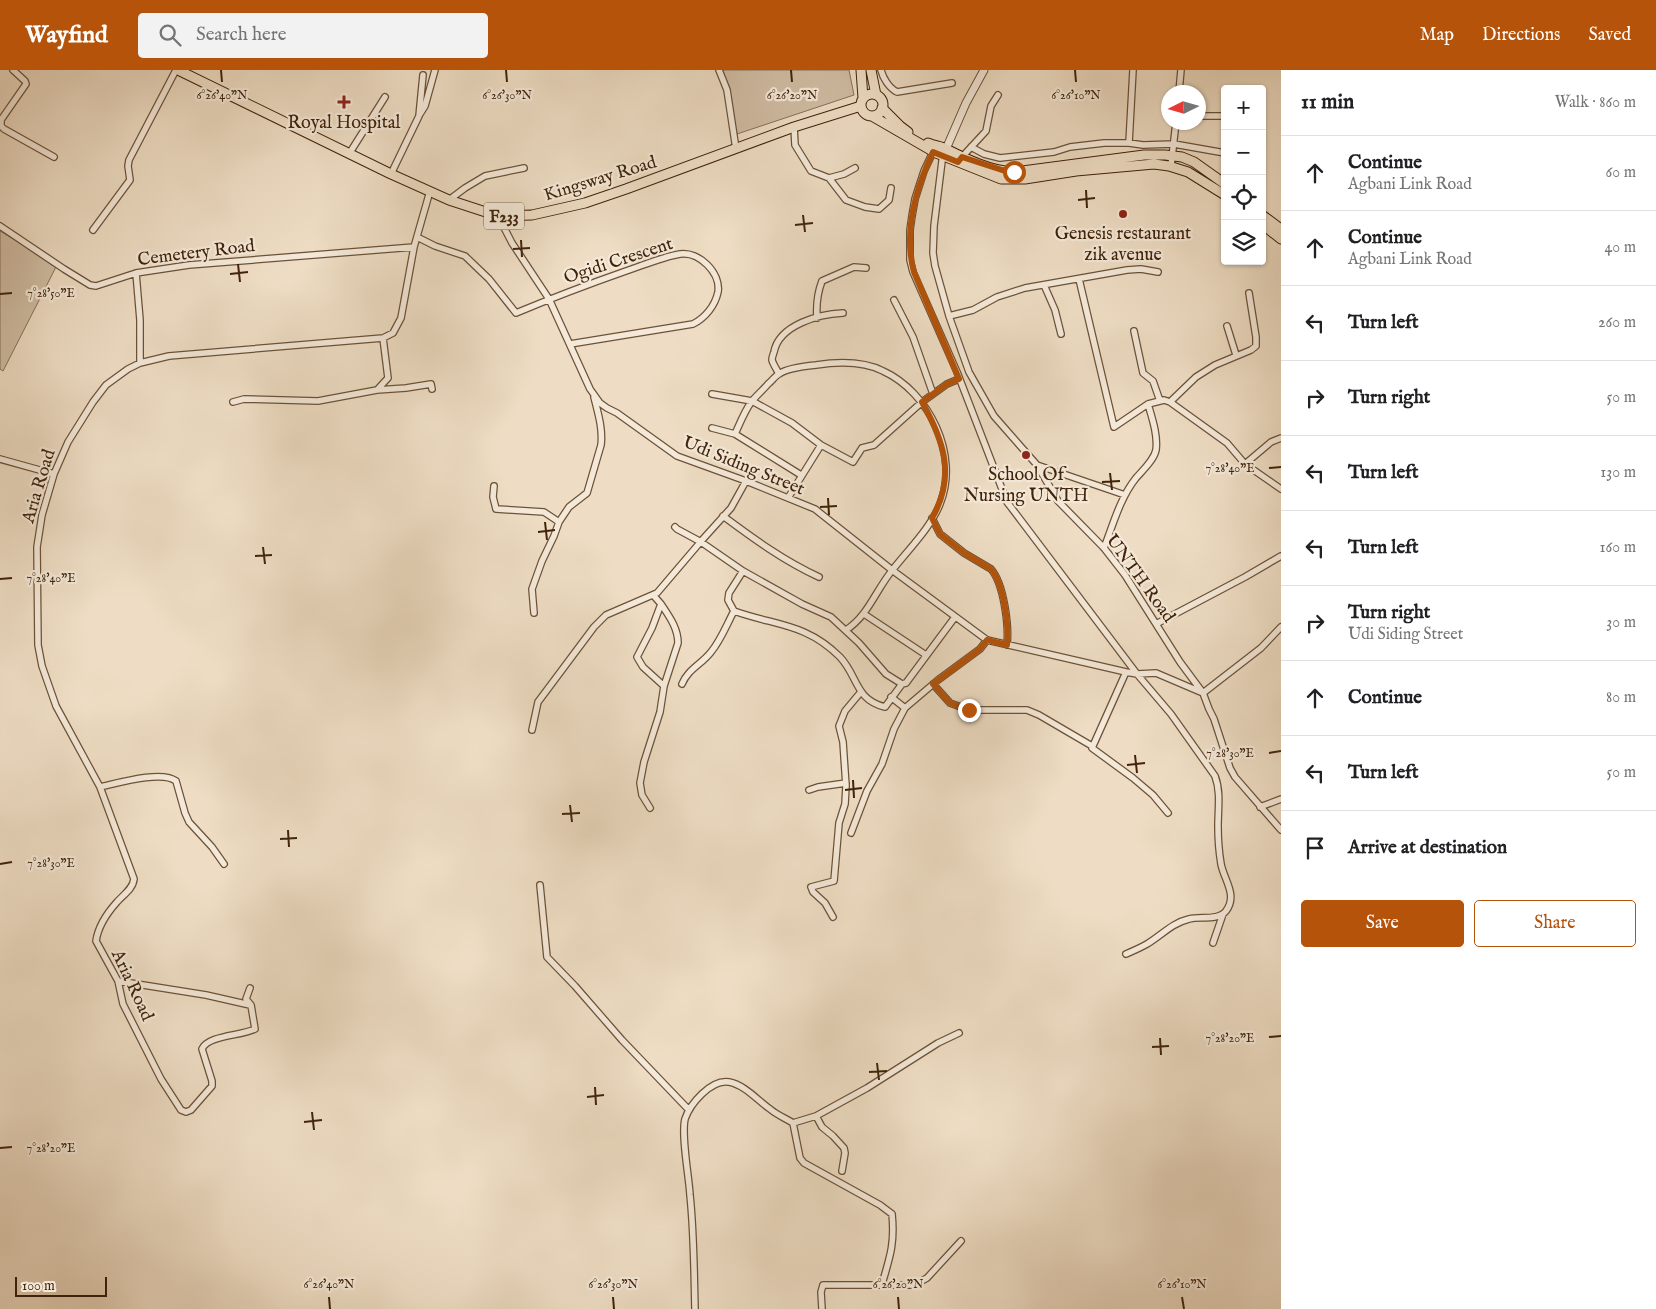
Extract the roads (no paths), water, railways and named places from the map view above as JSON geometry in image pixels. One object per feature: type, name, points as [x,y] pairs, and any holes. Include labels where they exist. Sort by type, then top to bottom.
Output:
[{"type":"main road","points":[[861,70],[862,102],[869,116],[879,114],[882,108]]},
{"type":"main road","points":[[871,70],[876,95]]},
{"type":"main road","name":"Kingsway Road","points":[[182,71],[391,174],[449,200],[498,216],[532,215],[585,203],[794,127],[844,112],[862,102]]},
{"type":"main road","name":"F233","points":[[862,102],[869,94],[876,95],[882,100],[882,108],[900,126],[934,146],[940,152]]},
{"type":"main road","name":"Kingsway Road","points":[[844,112],[869,116]]},
{"type":"main road","name":"F233","points":[[869,116],[987,174],[1014,180],[1141,164],[1171,166],[1188,172],[1221,193]]},
{"type":"main road","name":"F233","points":[[960,160],[1014,172],[1148,154],[1174,155],[1199,165],[1221,181]]},
{"type":"main road","points":[[1266,218],[1281,229]]},
{"type":"main road","points":[[1266,227],[1281,239]]},
{"type":"street","points":[[13,70],[26,84],[1,120],[1,126],[54,157]]},
{"type":"street","points":[[391,174],[425,106],[435,70]]},
{"type":"street","points":[[719,70],[728,90],[736,149]]},
{"type":"street","points":[[881,70],[888,84],[897,92],[952,83]]},
{"type":"street","points":[[984,70],[940,152],[924,171],[915,199],[910,230],[910,260],[919,287],[928,304],[1008,502],[1137,674],[1147,683],[1183,729],[1215,776],[1218,784],[1218,828],[1221,863],[1231,899],[1229,906],[1222,914],[1214,943]]},
{"type":"street","points":[[1129,143],[1133,70]]},
{"type":"street","points":[[1180,85],[1181,70]]},
{"type":"street","points":[[93,230],[130,180],[129,160],[182,71]]},
{"type":"street","points":[[419,116],[423,75]]},
{"type":"street","points":[[960,160],[986,131],[991,106],[998,95]]},
{"type":"street","points":[[349,154],[385,98]]},
{"type":"street","points":[[1206,116],[1221,116]]},
{"type":"street","points":[[794,127],[795,145],[811,171],[829,178],[846,200],[865,207],[879,209],[889,200],[891,188]]},
{"type":"street","points":[[1171,166],[1174,155],[1175,130]]},
{"type":"street","points":[[971,147],[984,154],[1000,158],[1054,152],[1070,147],[1104,143],[1174,144],[1221,152]]},
{"type":"street","name":"UNTH Road","points":[[940,152],[933,247],[935,266],[949,316],[969,372],[996,419],[1037,465],[1058,501],[1104,548],[1141,599],[1180,662],[1203,692],[1230,768],[1235,777],[1281,830]]},
{"type":"street","points":[[449,200],[487,175],[524,168]]},
{"type":"street","points":[[829,178],[844,174],[855,168]]},
{"type":"street","points":[[377,390],[388,378],[383,338],[393,333],[401,318],[414,247],[430,191]]},
{"type":"street","name":"Udi Siding Street","points":[[498,216],[512,243],[549,299],[584,378],[594,395],[607,408],[617,412],[678,456],[815,509],[892,570],[987,640],[1126,672],[1137,674],[1156,673],[1203,692]]},
{"type":"street","name":"Cemetery Road","points":[[0,226],[90,285],[100,286],[136,273],[189,265],[414,247]]},
{"type":"street","name":"Ogidi Crescent","points":[[417,236],[435,246],[466,256],[489,279],[516,313],[651,262],[687,253],[698,256],[717,281],[718,291],[707,315],[693,324],[570,344]]},
{"type":"street","points":[[816,318],[816,298],[822,281],[854,267],[866,268]]},
{"type":"street","points":[[949,316],[973,310],[1012,292],[1044,285],[1128,270],[1141,269],[1158,272]]},
{"type":"street","points":[[136,273],[140,320],[140,363]]},
{"type":"street","points":[[1079,279],[1114,427],[1148,404],[1167,400],[1227,443],[1245,464],[1281,489]]},
{"type":"street","points":[[1044,285],[1056,310],[1061,334]]},
{"type":"street","points":[[1170,402],[1196,377],[1215,365],[1251,350],[1256,346],[1248,293]]},
{"type":"street","points":[[894,300],[913,337],[934,394]]},
{"type":"street","points":[[779,374],[772,359],[775,344],[786,332],[826,314],[843,312]]},
{"type":"street","points":[[1227,326],[1236,355]]},
{"type":"street","points":[[1134,331],[1143,373],[1152,381],[1160,401]]},
{"type":"street","name":"Aria Road","points":[[251,1005],[255,1029],[211,1040],[203,1046],[202,1049],[212,1086],[191,1110],[186,1112],[182,1110],[161,1079],[121,998],[118,980],[98,946],[97,938],[101,927],[113,907],[132,886],[134,879],[100,787],[56,706],[40,658],[37,547],[42,515],[54,474],[68,442],[106,384],[128,369],[140,363],[169,356],[383,338]]},
{"type":"street","points":[[735,434],[752,401],[779,374],[822,364],[843,363],[880,369],[906,384],[922,402],[940,437],[944,454],[946,474],[940,505],[909,551],[892,570],[858,623],[846,630]]},
{"type":"street","points":[[712,394],[752,401],[792,423],[821,445],[853,462],[862,448],[874,445],[922,402],[947,384],[959,379]]},
{"type":"street","points":[[233,402],[244,399],[318,401],[377,390],[431,384],[432,389]]},
{"type":"street","points":[[534,613],[532,589],[559,522],[568,507],[587,493],[601,445],[602,437],[594,395]]},
{"type":"street","points":[[1104,548],[1125,495],[1156,451],[1156,436],[1148,404]]},
{"type":"street","points":[[712,428],[735,434],[801,474]]},
{"type":"street","points":[[1245,464],[1271,442],[1281,438]]},
{"type":"street","points":[[788,498],[801,474],[821,445]]},
{"type":"street","points":[[0,459],[54,474]]},
{"type":"street","points":[[1037,465],[1125,495]]},
{"type":"street","points":[[532,730],[538,702],[598,623],[606,615],[654,596],[731,508],[746,481]]},
{"type":"street","points":[[494,486],[493,497],[496,509],[544,512],[559,522]]},
{"type":"street","points":[[724,516],[769,550],[797,567],[819,577]]},
{"type":"street","points":[[932,518],[940,534],[994,573],[1002,596],[1008,635],[1007,645]]},
{"type":"street","points":[[675,527],[677,530],[701,542],[743,571],[802,604],[831,617],[859,642],[886,674],[902,684]]},
{"type":"street","points":[[1156,624],[1281,556]]},
{"type":"street","points":[[743,571],[729,593],[728,600],[734,611],[791,627],[819,639],[845,664],[856,680],[860,693],[883,707],[885,707],[902,684],[906,683],[955,617]]},
{"type":"street","points":[[650,808],[642,795],[640,783],[644,762],[660,712],[664,686],[674,656],[678,636],[669,616],[654,596]]},
{"type":"street","points":[[661,604],[652,628],[637,657],[643,667],[664,686]]},
{"type":"street","points":[[682,684],[691,670],[712,652],[734,611]]},
{"type":"street","points":[[864,614],[926,656]]},
{"type":"street","points":[[1203,692],[1261,648],[1281,627]]},
{"type":"street","points":[[851,833],[867,791],[882,764],[894,729],[905,708],[933,684],[980,649],[987,640]]},
{"type":"street","points":[[1092,746],[1126,672]]},
{"type":"street","points":[[933,684],[950,703],[969,710],[1027,710],[1040,715],[1092,746],[1092,749],[1153,794],[1168,813]]},
{"type":"street","points":[[833,917],[825,903],[812,892],[811,887],[834,880],[839,823],[845,804],[846,783],[843,742],[839,726],[845,711],[860,693]]},
{"type":"street","points":[[891,697],[905,708]]},
{"type":"street","points":[[100,787],[138,779],[164,777],[173,779],[176,782],[188,822],[212,847],[224,864]]},
{"type":"street","points":[[809,790],[846,783]]},
{"type":"street","points":[[1260,807],[1281,799]]},
{"type":"street","points":[[540,885],[547,957],[689,1110]]},
{"type":"street","points":[[1126,954],[1145,945],[1177,923],[1192,918],[1222,914]]},
{"type":"street","points":[[118,980],[206,994],[251,1005]]},
{"type":"street","points":[[250,988],[246,999],[251,1005]]},
{"type":"street","points":[[695,1309],[690,1197],[684,1133],[685,1121],[689,1110],[699,1096],[708,1089],[729,1082],[742,1087],[768,1108],[793,1122],[816,1116],[867,1088],[938,1043],[959,1034]]},
{"type":"street","points":[[816,1116],[822,1127],[844,1148],[842,1171]]},
{"type":"street","points":[[793,1122],[800,1158],[804,1163],[880,1205],[892,1214],[894,1240],[882,1284]]},
{"type":"street","points":[[822,1309],[821,1292],[823,1285],[914,1285],[927,1278],[961,1241]]},
{"type":"place","name":"Royal Hospital","points":[[344,102]]},
{"type":"place","name":"Genesis restaurant zik avenue","points":[[1123,214]]},
{"type":"place","name":"School Of Nursing UNTH","points":[[1026,455]]}]
